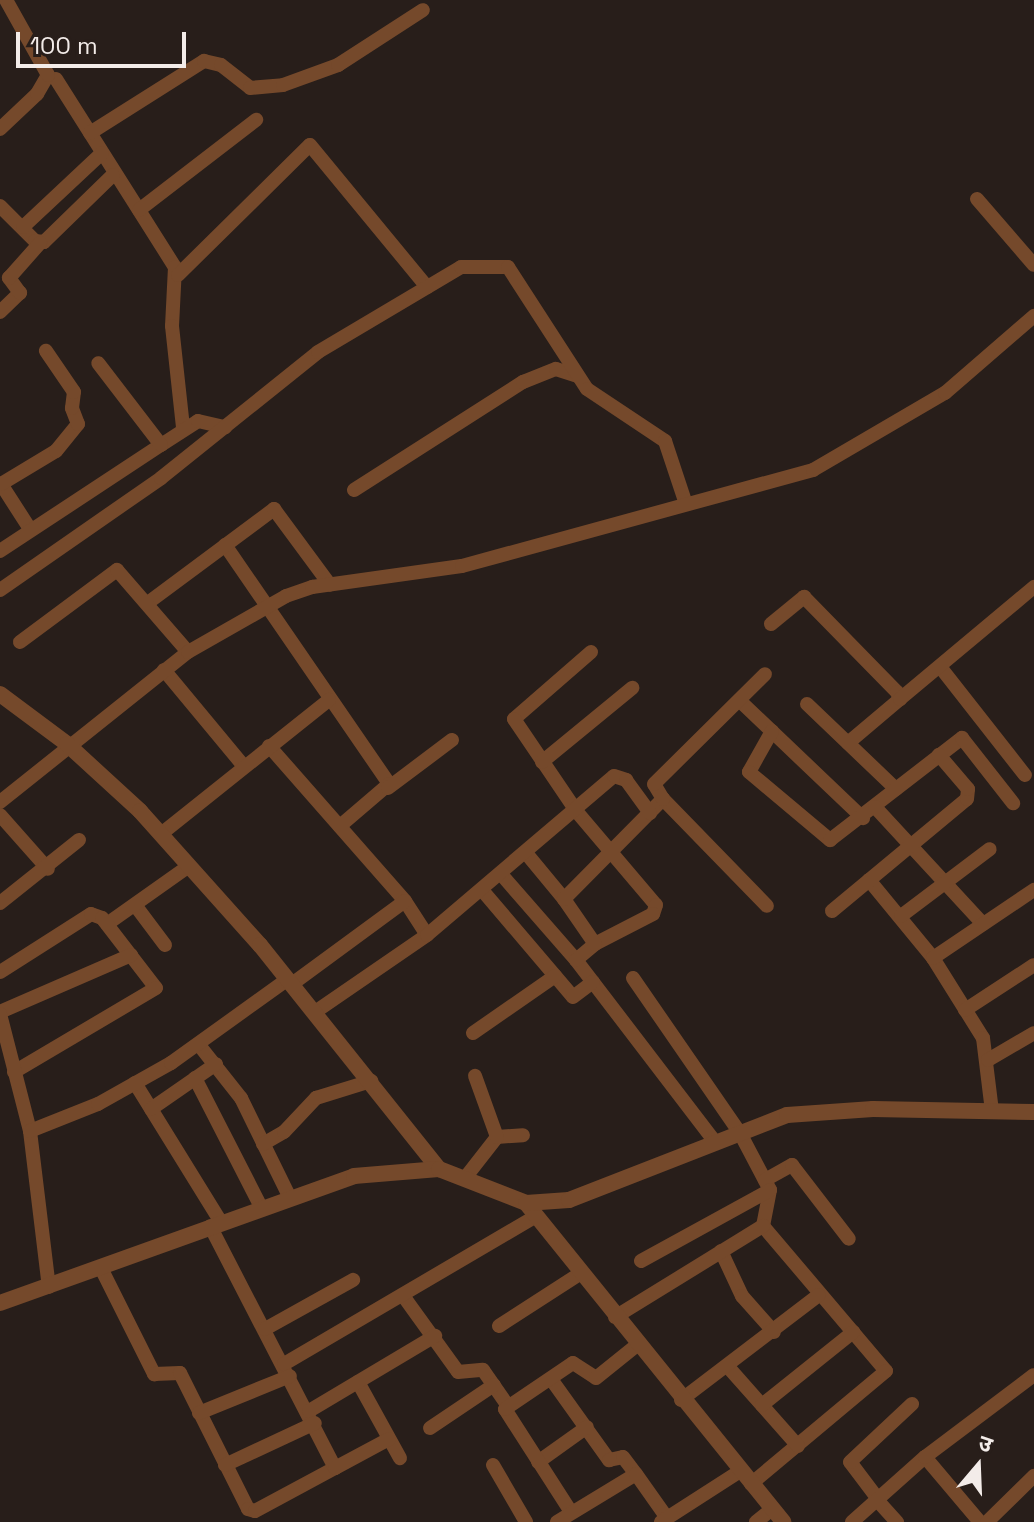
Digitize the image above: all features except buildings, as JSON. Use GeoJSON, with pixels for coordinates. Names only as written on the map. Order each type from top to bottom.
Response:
{"type":"FeatureCollection","features":[{"type":"Feature","properties":{"kind":"street"},"geometry":{"type":"LineString","coordinates":[[0,129],[37,94],[48,75],[6,0]]}},
{"type":"Feature","properties":{"kind":"street"},"geometry":{"type":"LineString","coordinates":[[90,133],[204,61],[221,65],[250,88],[283,85],[338,65],[423,10]]}},
{"type":"Feature","properties":{"kind":"street"},"geometry":{"type":"LineString","coordinates":[[56,79],[178,275],[172,326],[183,428]]}},
{"type":"Feature","properties":{"kind":"street"},"geometry":{"type":"LineString","coordinates":[[139,210],[256,120]]}},
{"type":"Feature","properties":{"kind":"street"},"geometry":{"type":"LineString","coordinates":[[178,275],[310,145],[427,287]]}},
{"type":"Feature","properties":{"kind":"street"},"geometry":{"type":"LineString","coordinates":[[23,227],[102,153]]}},
{"type":"Feature","properties":{"kind":"street"},"geometry":{"type":"LineString","coordinates":[[0,312],[20,293],[9,278],[40,243],[113,175]]}},
{"type":"Feature","properties":{"kind":"street"},"geometry":{"type":"LineString","coordinates":[[977,199],[1034,265]]}},
{"type":"Feature","properties":{"kind":"street"},"geometry":{"type":"LineString","coordinates":[[0,206],[40,243]]}},
{"type":"Feature","properties":{"kind":"street"},"geometry":{"type":"LineString","coordinates":[[0,590],[161,478],[318,352],[461,267],[508,267],[587,389],[665,441],[686,504]]}},
{"type":"Feature","properties":{"kind":"street"},"geometry":{"type":"LineString","coordinates":[[0,802],[67,744],[188,652],[263,607],[330,585],[462,566],[813,470],[866,443],[945,393],[1034,316]]}},
{"type":"Feature","properties":{"kind":"street"},"geometry":{"type":"LineString","coordinates":[[30,529],[1,484],[56,451],[78,424],[72,408],[74,392],[46,351]]}},
{"type":"Feature","properties":{"kind":"street"},"geometry":{"type":"LineString","coordinates":[[98,363],[161,445]]}},
{"type":"Feature","properties":{"kind":"street"},"geometry":{"type":"LineString","coordinates":[[354,490],[523,382],[556,369],[578,376]]}},
{"type":"Feature","properties":{"kind":"street"},"geometry":{"type":"LineString","coordinates":[[0,551],[183,428],[198,421],[225,427]]}},
{"type":"Feature","properties":{"kind":"street"},"geometry":{"type":"LineString","coordinates":[[149,602],[277,509],[330,585]]}},
{"type":"Feature","properties":{"kind":"street"},"geometry":{"type":"LineString","coordinates":[[225,545],[263,607],[388,788]]}},
{"type":"Feature","properties":{"kind":"street"},"geometry":{"type":"LineString","coordinates":[[20,642],[111,571],[121,573],[149,602],[188,652]]}},
{"type":"Feature","properties":{"kind":"street"},"geometry":{"type":"LineString","coordinates":[[848,743],[1034,587]]}},
{"type":"Feature","properties":{"kind":"street"},"geometry":{"type":"LineString","coordinates":[[771,624],[804,597],[900,699]]}},
{"type":"Feature","properties":{"kind":"street"},"geometry":{"type":"LineString","coordinates":[[576,960],[595,944],[656,909],[613,850],[577,812],[514,719],[591,652]]}},
{"type":"Feature","properties":{"kind":"street"},"geometry":{"type":"LineString","coordinates":[[941,668],[1025,775]]}},
{"type":"Feature","properties":{"kind":"street"},"geometry":{"type":"LineString","coordinates":[[164,670],[243,765]]}},
{"type":"Feature","properties":{"kind":"street"},"geometry":{"type":"LineString","coordinates":[[765,674],[654,784],[663,799],[767,906]]}},
{"type":"Feature","properties":{"kind":"street"},"geometry":{"type":"LineString","coordinates":[[542,762],[632,688]]}},
{"type":"Feature","properties":{"kind":"street"},"geometry":{"type":"LineString","coordinates":[[0,694],[67,744],[161,834],[290,981],[439,1169]]}},
{"type":"Feature","properties":{"kind":"street"},"geometry":{"type":"LineString","coordinates":[[161,834],[243,765],[329,700]]}},
{"type":"Feature","properties":{"kind":"street"},"geometry":{"type":"LineString","coordinates":[[740,701],[863,818]]}},
{"type":"Feature","properties":{"kind":"street"},"geometry":{"type":"LineString","coordinates":[[807,704],[896,789]]}},
{"type":"Feature","properties":{"kind":"street"},"geometry":{"type":"LineString","coordinates":[[772,731],[749,772],[826,838],[836,840],[939,755],[965,739],[1013,803]]}},
{"type":"Feature","properties":{"kind":"street"},"geometry":{"type":"LineString","coordinates":[[340,826],[452,740]]}},
{"type":"Feature","properties":{"kind":"street"},"geometry":{"type":"LineString","coordinates":[[269,746],[405,901],[427,935]]}},
{"type":"Feature","properties":{"kind":"street"},"geometry":{"type":"LineString","coordinates":[[832,911],[969,795],[939,755]]}},
{"type":"Feature","properties":{"kind":"street"},"geometry":{"type":"LineString","coordinates":[[315,1012],[427,935],[577,812],[614,776],[626,780],[650,813]]}},
{"type":"Feature","properties":{"kind":"street"},"geometry":{"type":"LineString","coordinates":[[564,899],[663,799]]}},
{"type":"Feature","properties":{"kind":"street"},"geometry":{"type":"LineString","coordinates":[[875,807],[983,924]]}},
{"type":"Feature","properties":{"kind":"street"},"geometry":{"type":"LineString","coordinates":[[0,815],[48,869]]}},
{"type":"Feature","properties":{"kind":"street"},"geometry":{"type":"LineString","coordinates":[[0,903],[48,869],[79,840]]}},
{"type":"Feature","properties":{"kind":"street"},"geometry":{"type":"LineString","coordinates":[[901,916],[990,849]]}},
{"type":"Feature","properties":{"kind":"street"},"geometry":{"type":"LineString","coordinates":[[526,853],[564,899],[595,944]]}},
{"type":"Feature","properties":{"kind":"street"},"geometry":{"type":"LineString","coordinates":[[107,924],[189,866]]}},
{"type":"Feature","properties":{"kind":"street"},"geometry":{"type":"LineString","coordinates":[[501,874],[576,960],[716,1143]]}},
{"type":"Feature","properties":{"kind":"street"},"geometry":{"type":"LineString","coordinates":[[869,880],[933,958],[983,1038],[992,1111]]}},
{"type":"Feature","properties":{"kind":"street"},"geometry":{"type":"LineString","coordinates":[[482,890],[573,997],[593,982]]}},
{"type":"Feature","properties":{"kind":"street"},"geometry":{"type":"LineString","coordinates":[[933,958],[1034,890]]}},
{"type":"Feature","properties":{"kind":"street"},"geometry":{"type":"LineString","coordinates":[[30,1131],[75,1115],[199,1045],[405,901]]}},
{"type":"Feature","properties":{"kind":"street"},"geometry":{"type":"LineString","coordinates":[[135,905],[165,945]]}},
{"type":"Feature","properties":{"kind":"street"},"geometry":{"type":"LineString","coordinates":[[0,972],[91,914],[107,924],[156,988],[155,994],[14,1072]]}},
{"type":"Feature","properties":{"kind":"street"},"geometry":{"type":"LineString","coordinates":[[49,1287],[30,1131],[14,1072],[4,1055],[0,1017],[131,955]]}},
{"type":"Feature","properties":{"kind":"street"},"geometry":{"type":"LineString","coordinates":[[965,1010],[1034,965]]}},
{"type":"Feature","properties":{"kind":"street"},"geometry":{"type":"LineString","coordinates":[[473,1033],[555,976]]}},
{"type":"Feature","properties":{"kind":"street"},"geometry":{"type":"LineString","coordinates":[[551,1379],[609,1460],[623,1457],[664,1520],[798,1446],[885,1375],[853,1332],[763,1226],[767,1185],[740,1133],[633,978]]}},
{"type":"Feature","properties":{"kind":"street"},"geometry":{"type":"LineString","coordinates":[[988,1060],[1034,1033]]}},
{"type":"Feature","properties":{"kind":"street"},"geometry":{"type":"LineString","coordinates":[[199,1045],[241,1098],[290,1198]]}},
{"type":"Feature","properties":{"kind":"street"},"geometry":{"type":"LineString","coordinates":[[151,1109],[216,1064]]}},
{"type":"Feature","properties":{"kind":"street"},"geometry":{"type":"LineString","coordinates":[[475,1076],[497,1137]]}},
{"type":"Feature","properties":{"kind":"street"},"geometry":{"type":"LineString","coordinates":[[195,1078],[261,1207]]}},
{"type":"Feature","properties":{"kind":"street"},"geometry":{"type":"LineString","coordinates":[[263,1144],[284,1132],[316,1098],[371,1081]]}},
{"type":"Feature","properties":{"kind":"street"},"geometry":{"type":"LineString","coordinates":[[135,1083],[216,1224],[335,1468]]}},
{"type":"Feature","properties":{"kind":"street"},"geometry":{"type":"LineString","coordinates":[[199,1413],[287,1370],[404,1297],[531,1210],[569,1200],[787,1115],[873,1109],[1034,1112]]}},
{"type":"Feature","properties":{"kind":"street"},"geometry":{"type":"LineString","coordinates":[[465,1178],[497,1137],[523,1135]]}},
{"type":"Feature","properties":{"kind":"street"},"geometry":{"type":"LineString","coordinates":[[641,1261],[767,1185],[792,1165],[849,1239]]}},
{"type":"Feature","properties":{"kind":"street"},"geometry":{"type":"LineString","coordinates":[[0,1303],[354,1176],[439,1169],[531,1210],[681,1400],[778,1516],[756,1522]]}},
{"type":"Feature","properties":{"kind":"street"},"geometry":{"type":"LineString","coordinates":[[615,1317],[763,1226]]}},
{"type":"Feature","properties":{"kind":"street"},"geometry":{"type":"LineString","coordinates":[[721,1251],[742,1296],[774,1332]]}},
{"type":"Feature","properties":{"kind":"street"},"geometry":{"type":"LineString","coordinates":[[101,1268],[154,1374],[180,1373],[250,1511],[389,1439]]}},
{"type":"Feature","properties":{"kind":"street"},"geometry":{"type":"LineString","coordinates":[[499,1326],[581,1273]]}},
{"type":"Feature","properties":{"kind":"street"},"geometry":{"type":"LineString","coordinates":[[265,1329],[353,1280]]}},
{"type":"Feature","properties":{"kind":"street"},"geometry":{"type":"LineString","coordinates":[[681,1400],[729,1368],[819,1295]]}},
{"type":"Feature","properties":{"kind":"street"},"geometry":{"type":"LineString","coordinates":[[404,1297],[458,1372],[480,1369],[508,1406]]}},
{"type":"Feature","properties":{"kind":"street"},"geometry":{"type":"LineString","coordinates":[[762,1405],[853,1332]]}},
{"type":"Feature","properties":{"kind":"street"},"geometry":{"type":"LineString","coordinates":[[225,1465],[312,1417],[358,1382],[435,1336]]}},
{"type":"Feature","properties":{"kind":"street"},"geometry":{"type":"LineString","coordinates":[[571,1512],[505,1413],[508,1406],[577,1362],[596,1378],[637,1345]]}},
{"type":"Feature","properties":{"kind":"street"},"geometry":{"type":"LineString","coordinates":[[729,1368],[798,1446]]}},
{"type":"Feature","properties":{"kind":"street"},"geometry":{"type":"LineString","coordinates":[[852,1522],[925,1457],[1034,1375]]}},
{"type":"Feature","properties":{"kind":"street"},"geometry":{"type":"LineString","coordinates":[[358,1382],[400,1458]]}},
{"type":"Feature","properties":{"kind":"street"},"geometry":{"type":"LineString","coordinates":[[430,1428],[494,1385]]}},
{"type":"Feature","properties":{"kind":"street"},"geometry":{"type":"LineString","coordinates":[[897,1522],[850,1462],[912,1404]]}},
{"type":"Feature","properties":{"kind":"street"},"geometry":{"type":"LineString","coordinates":[[538,1462],[587,1427]]}},
{"type":"Feature","properties":{"kind":"street"},"geometry":{"type":"LineString","coordinates":[[925,1457],[980,1522]]}},
{"type":"Feature","properties":{"kind":"street"},"geometry":{"type":"LineString","coordinates":[[493,1465],[526,1522]]}},
{"type":"Feature","properties":{"kind":"street"},"geometry":{"type":"LineString","coordinates":[[557,1522],[636,1474]]}},
{"type":"Feature","properties":{"kind":"street"},"geometry":{"type":"LineString","coordinates":[[987,1522],[1032,1484]]}}]}
